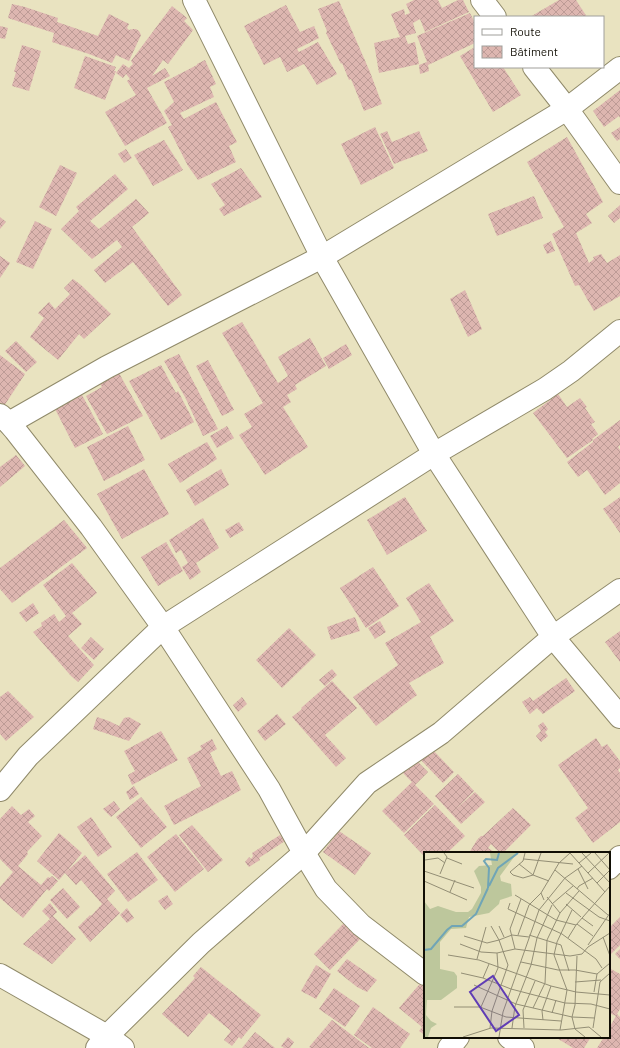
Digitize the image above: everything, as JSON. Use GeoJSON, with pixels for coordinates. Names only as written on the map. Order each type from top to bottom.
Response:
{"type":"FeatureCollection","features":[{"type":"Feature","properties":{"kind":"street"},"geometry":{"type":"LineString","coordinates":[[194,0],[322,257],[434,454],[553,638],[620,717]]}},
{"type":"Feature","properties":{"kind":"street"},"geometry":{"type":"LineString","coordinates":[[482,0],[494,16]]}},
{"type":"Feature","properties":{"kind":"street"},"geometry":{"type":"LineString","coordinates":[[535,68],[567,109],[620,182]]}},
{"type":"Feature","properties":{"kind":"street"},"geometry":{"type":"LineString","coordinates":[[424,973],[361,925],[326,889],[304,853],[269,789],[163,627],[91,527],[4,419],[322,257],[567,109],[620,68]]}},
{"type":"Feature","properties":{"kind":"street"},"geometry":{"type":"LineString","coordinates":[[0,790],[28,756],[163,627],[434,454],[545,389],[571,371],[620,331]]}},
{"type":"Feature","properties":{"kind":"street"},"geometry":{"type":"LineString","coordinates":[[0,975],[109,1044],[201,944],[304,853],[367,783],[441,733],[553,638],[620,590]]}},
{"type":"Feature","properties":{"kind":"street"},"geometry":{"type":"LineString","coordinates":[[610,867],[620,857]]}},
{"type":"Feature","properties":{"kind":"street"},"geometry":{"type":"LineString","coordinates":[[449,1048],[457,1038]]}},
{"type":"Feature","properties":{"kind":"street"},"geometry":{"type":"LineString","coordinates":[[510,1038],[524,1048]]}},
{"type":"Feature","properties":{"kind":"building"},"geometry":{"type":"Polygon","coordinates":[[[414,0],[438,0],[442,8],[458,0],[463,0],[469,12],[425,32],[420,19],[413,23],[416,33],[405,36],[408,44],[415,42],[419,64],[379,73],[374,43],[400,37],[391,14],[404,9],[405,15],[410,13],[406,4],[414,0]]]}},
{"type":"Feature","properties":{"kind":"building"},"geometry":{"type":"Polygon","coordinates":[[[559,0],[576,0],[586,16],[532,16],[559,0]]]}},
{"type":"Feature","properties":{"kind":"building"},"geometry":{"type":"Polygon","coordinates":[[[339,1],[370,72],[382,104],[364,111],[351,79],[349,80],[326,33],[327,31],[318,9],[339,1]]]}},
{"type":"Feature","properties":{"kind":"building"},"geometry":{"type":"Polygon","coordinates":[[[12,4],[58,18],[57,22],[98,36],[109,14],[129,24],[127,28],[129,30],[136,29],[141,35],[129,61],[116,55],[112,63],[52,42],[54,33],[8,18],[12,4]]]}},
{"type":"Feature","properties":{"kind":"building"},"geometry":{"type":"Polygon","coordinates":[[[286,5],[300,32],[314,26],[319,38],[297,49],[299,52],[318,42],[337,74],[317,85],[304,64],[287,72],[280,57],[264,65],[244,26],[286,5]]]}},
{"type":"Feature","properties":{"kind":"building"},"geometry":{"type":"Polygon","coordinates":[[[172,6],[187,18],[184,21],[193,30],[168,64],[163,60],[152,76],[165,68],[170,76],[147,88],[167,123],[125,146],[105,112],[136,95],[127,81],[130,79],[126,74],[123,78],[116,73],[123,64],[129,68],[133,64],[131,61],[172,6]]]}},
{"type":"Feature","properties":{"kind":"building"},"geometry":{"type":"Polygon","coordinates":[[[470,13],[474,21],[474,43],[428,65],[429,71],[420,74],[419,65],[427,62],[417,36],[470,13]]]}},
{"type":"Feature","properties":{"kind":"building"},"geometry":{"type":"Polygon","coordinates":[[[0,26],[8,28],[5,39],[0,38],[0,26]]]}},
{"type":"Feature","properties":{"kind":"building"},"geometry":{"type":"Polygon","coordinates":[[[22,45],[41,51],[29,91],[12,86],[16,72],[14,72],[22,45]]]}},
{"type":"Feature","properties":{"kind":"building"},"geometry":{"type":"Polygon","coordinates":[[[474,48],[474,68],[504,68],[521,95],[493,112],[460,56],[474,48]]]}},
{"type":"Feature","properties":{"kind":"building"},"geometry":{"type":"Polygon","coordinates":[[[85,56],[116,67],[114,71],[116,71],[105,100],[74,88],[85,56]]]}},
{"type":"Feature","properties":{"kind":"building"},"geometry":{"type":"Polygon","coordinates":[[[205,60],[216,84],[210,87],[214,97],[180,113],[184,119],[216,102],[237,142],[229,146],[236,162],[198,180],[188,166],[168,127],[172,125],[164,111],[174,102],[164,82],[205,60]]]}},
{"type":"Feature","properties":{"kind":"building"},"geometry":{"type":"Polygon","coordinates":[[[620,90],[620,118],[619,116],[604,127],[593,111],[620,90]]]}},
{"type":"Feature","properties":{"kind":"building"},"geometry":{"type":"Polygon","coordinates":[[[375,127],[394,168],[361,185],[341,144],[375,127]]]}},
{"type":"Feature","properties":{"kind":"building"},"geometry":{"type":"Polygon","coordinates":[[[620,127],[620,139],[617,141],[611,133],[620,127]]]}},
{"type":"Feature","properties":{"kind":"building"},"geometry":{"type":"Polygon","coordinates":[[[387,131],[392,142],[419,131],[428,151],[394,164],[380,134],[387,131]]]}},
{"type":"Feature","properties":{"kind":"building"},"geometry":{"type":"Polygon","coordinates":[[[567,137],[603,202],[586,214],[592,223],[576,233],[589,263],[594,259],[593,257],[601,254],[607,263],[620,255],[620,296],[594,311],[579,285],[575,286],[552,234],[564,227],[527,162],[567,137]]]}},
{"type":"Feature","properties":{"kind":"building"},"geometry":{"type":"Polygon","coordinates":[[[164,140],[183,170],[153,186],[134,155],[164,140]]]}},
{"type":"Feature","properties":{"kind":"building"},"geometry":{"type":"Polygon","coordinates":[[[126,149],[132,158],[124,163],[118,154],[126,149]]]}},
{"type":"Feature","properties":{"kind":"building"},"geometry":{"type":"Polygon","coordinates":[[[60,165],[77,173],[56,216],[39,207],[60,165]]]}},
{"type":"Feature","properties":{"kind":"building"},"geometry":{"type":"Polygon","coordinates":[[[241,168],[262,197],[224,216],[219,209],[225,205],[211,184],[241,168]]]}},
{"type":"Feature","properties":{"kind":"building"},"geometry":{"type":"Polygon","coordinates":[[[115,174],[128,189],[90,221],[99,229],[136,199],[149,213],[132,227],[182,295],[168,306],[133,262],[105,283],[94,270],[122,247],[117,240],[92,259],[61,229],[79,211],[76,207],[115,174]]]}},
{"type":"Feature","properties":{"kind":"building"},"geometry":{"type":"Polygon","coordinates":[[[534,196],[543,218],[497,236],[488,214],[534,196]]]}},
{"type":"Feature","properties":{"kind":"building"},"geometry":{"type":"Polygon","coordinates":[[[620,205],[620,218],[614,223],[608,216],[620,205]]]}},
{"type":"Feature","properties":{"kind":"building"},"geometry":{"type":"Polygon","coordinates":[[[0,217],[6,222],[0,229],[0,217]]]}},
{"type":"Feature","properties":{"kind":"building"},"geometry":{"type":"Polygon","coordinates":[[[35,221],[52,229],[33,269],[16,262],[35,221]]]}},
{"type":"Feature","properties":{"kind":"building"},"geometry":{"type":"Polygon","coordinates":[[[551,241],[555,251],[547,254],[543,245],[551,241]]]}},
{"type":"Feature","properties":{"kind":"building"},"geometry":{"type":"Polygon","coordinates":[[[0,256],[10,263],[0,278],[0,256]]]}},
{"type":"Feature","properties":{"kind":"building"},"geometry":{"type":"Polygon","coordinates":[[[73,279],[111,314],[84,339],[79,334],[58,360],[30,337],[44,318],[38,313],[49,302],[55,309],[70,294],[64,288],[73,279]]]}},
{"type":"Feature","properties":{"kind":"building"},"geometry":{"type":"Polygon","coordinates":[[[465,290],[482,329],[468,337],[450,299],[465,290]]]}},
{"type":"Feature","properties":{"kind":"building"},"geometry":{"type":"Polygon","coordinates":[[[242,322],[278,383],[288,376],[278,357],[310,338],[326,366],[295,385],[297,389],[287,395],[291,402],[283,407],[308,447],[265,475],[239,435],[252,427],[244,414],[263,403],[222,333],[242,322]]]}},
{"type":"Feature","properties":{"kind":"building"},"geometry":{"type":"Polygon","coordinates":[[[16,341],[37,362],[26,372],[5,351],[16,341]]]}},
{"type":"Feature","properties":{"kind":"building"},"geometry":{"type":"Polygon","coordinates":[[[346,344],[352,355],[329,369],[323,358],[346,344]]]}},
{"type":"Feature","properties":{"kind":"building"},"geometry":{"type":"Polygon","coordinates":[[[179,354],[218,429],[203,436],[185,397],[164,361],[179,354]]]}},
{"type":"Feature","properties":{"kind":"building"},"geometry":{"type":"Polygon","coordinates":[[[0,355],[25,374],[4,406],[0,403],[0,355]]]}},
{"type":"Feature","properties":{"kind":"building"},"geometry":{"type":"Polygon","coordinates":[[[208,360],[234,410],[222,416],[196,366],[208,360]]]}},
{"type":"Feature","properties":{"kind":"building"},"geometry":{"type":"Polygon","coordinates":[[[161,365],[176,393],[178,391],[194,422],[161,440],[129,381],[161,365]]]}},
{"type":"Feature","properties":{"kind":"building"},"geometry":{"type":"Polygon","coordinates":[[[115,366],[143,416],[107,434],[86,396],[102,387],[95,376],[115,366]]]}},
{"type":"Feature","properties":{"kind":"building"},"geometry":{"type":"Polygon","coordinates":[[[81,393],[103,434],[75,448],[54,407],[81,393]]]}},
{"type":"Feature","properties":{"kind":"building"},"geometry":{"type":"Polygon","coordinates":[[[558,394],[567,407],[580,398],[595,422],[591,424],[598,434],[592,439],[593,440],[567,458],[533,413],[558,394]]]}},
{"type":"Feature","properties":{"kind":"building"},"geometry":{"type":"Polygon","coordinates":[[[620,420],[620,445],[618,447],[620,450],[620,483],[605,495],[587,470],[578,477],[567,462],[593,442],[593,440],[620,420]]]}},
{"type":"Feature","properties":{"kind":"building"},"geometry":{"type":"Polygon","coordinates":[[[128,426],[145,460],[104,481],[87,447],[128,426]]]}},
{"type":"Feature","properties":{"kind":"building"},"geometry":{"type":"Polygon","coordinates":[[[227,426],[234,438],[217,448],[210,436],[227,426]]]}},
{"type":"Feature","properties":{"kind":"building"},"geometry":{"type":"Polygon","coordinates":[[[207,442],[217,459],[180,483],[168,464],[207,442]]]}},
{"type":"Feature","properties":{"kind":"building"},"geometry":{"type":"Polygon","coordinates":[[[16,455],[25,466],[0,487],[0,467],[16,455]]]}},
{"type":"Feature","properties":{"kind":"building"},"geometry":{"type":"Polygon","coordinates":[[[144,469],[169,514],[122,539],[97,494],[144,469]]]}},
{"type":"Feature","properties":{"kind":"building"},"geometry":{"type":"Polygon","coordinates":[[[221,469],[229,485],[195,506],[186,490],[221,469]]]}},
{"type":"Feature","properties":{"kind":"building"},"geometry":{"type":"Polygon","coordinates":[[[405,497],[427,531],[387,555],[367,520],[405,497]]]}},
{"type":"Feature","properties":{"kind":"building"},"geometry":{"type":"Polygon","coordinates":[[[620,497],[620,533],[603,509],[620,497]]]}},
{"type":"Feature","properties":{"kind":"building"},"geometry":{"type":"Polygon","coordinates":[[[203,518],[219,548],[196,563],[201,572],[190,580],[182,567],[188,563],[181,550],[176,553],[169,540],[203,518]]]}},
{"type":"Feature","properties":{"kind":"building"},"geometry":{"type":"Polygon","coordinates":[[[64,520],[87,548],[12,603],[0,589],[0,568],[64,520]]]}},
{"type":"Feature","properties":{"kind":"building"},"geometry":{"type":"Polygon","coordinates":[[[239,522],[244,530],[230,538],[225,530],[239,522]]]}},
{"type":"Feature","properties":{"kind":"building"},"geometry":{"type":"Polygon","coordinates":[[[166,542],[183,571],[158,586],[141,557],[166,542]]]}},
{"type":"Feature","properties":{"kind":"building"},"geometry":{"type":"Polygon","coordinates":[[[72,563],[97,593],[72,613],[82,624],[68,636],[94,665],[78,682],[33,632],[42,626],[41,623],[54,614],[59,622],[66,616],[43,585],[72,563]]]}},
{"type":"Feature","properties":{"kind":"building"},"geometry":{"type":"Polygon","coordinates":[[[373,567],[399,606],[366,628],[340,588],[373,567]]]}},
{"type":"Feature","properties":{"kind":"building"},"geometry":{"type":"Polygon","coordinates":[[[429,583],[454,621],[430,637],[444,663],[409,683],[417,695],[376,726],[353,697],[398,665],[385,643],[421,622],[406,598],[429,583]]]}},
{"type":"Feature","properties":{"kind":"building"},"geometry":{"type":"Polygon","coordinates":[[[33,603],[39,613],[26,622],[19,613],[33,603]]]}},
{"type":"Feature","properties":{"kind":"building"},"geometry":{"type":"Polygon","coordinates":[[[355,617],[360,631],[331,640],[327,627],[355,617]]]}},
{"type":"Feature","properties":{"kind":"building"},"geometry":{"type":"Polygon","coordinates":[[[380,621],[386,632],[375,639],[368,628],[380,621]]]}},
{"type":"Feature","properties":{"kind":"building"},"geometry":{"type":"Polygon","coordinates":[[[289,628],[316,655],[282,688],[256,660],[289,628]]]}},
{"type":"Feature","properties":{"kind":"building"},"geometry":{"type":"Polygon","coordinates":[[[620,631],[620,662],[605,642],[620,631]]]}},
{"type":"Feature","properties":{"kind":"building"},"geometry":{"type":"Polygon","coordinates":[[[91,637],[104,649],[94,660],[81,648],[91,637]]]}},
{"type":"Feature","properties":{"kind":"building"},"geometry":{"type":"Polygon","coordinates":[[[332,669],[337,675],[325,686],[319,680],[332,669]]]}},
{"type":"Feature","properties":{"kind":"building"},"geometry":{"type":"Polygon","coordinates":[[[566,678],[575,691],[543,714],[537,708],[530,714],[522,702],[530,697],[533,701],[566,678]]]}},
{"type":"Feature","properties":{"kind":"building"},"geometry":{"type":"Polygon","coordinates":[[[332,681],[357,708],[325,735],[346,758],[336,767],[292,717],[332,681]]]}},
{"type":"Feature","properties":{"kind":"building"},"geometry":{"type":"Polygon","coordinates":[[[8,691],[34,717],[6,741],[0,734],[0,697],[8,691]]]}},
{"type":"Feature","properties":{"kind":"building"},"geometry":{"type":"Polygon","coordinates":[[[242,697],[247,704],[238,712],[233,705],[242,697]]]}},
{"type":"Feature","properties":{"kind":"building"},"geometry":{"type":"Polygon","coordinates":[[[277,714],[286,724],[265,741],[257,731],[277,714]]]}},
{"type":"Feature","properties":{"kind":"building"},"geometry":{"type":"Polygon","coordinates":[[[97,717],[119,726],[124,718],[129,717],[141,724],[129,741],[93,729],[97,717]]]}},
{"type":"Feature","properties":{"kind":"building"},"geometry":{"type":"Polygon","coordinates":[[[543,722],[548,729],[545,732],[548,736],[541,742],[536,736],[541,731],[538,726],[543,722]]]}},
{"type":"Feature","properties":{"kind":"building"},"geometry":{"type":"Polygon","coordinates":[[[161,731],[178,760],[132,785],[128,775],[135,771],[124,751],[161,731]]]}},
{"type":"Feature","properties":{"kind":"building"},"geometry":{"type":"Polygon","coordinates":[[[596,738],[602,747],[607,744],[620,761],[620,768],[618,770],[620,773],[620,822],[593,843],[575,818],[588,808],[558,765],[596,738]]]}},
{"type":"Feature","properties":{"kind":"building"},"geometry":{"type":"Polygon","coordinates":[[[212,739],[217,749],[210,753],[221,776],[232,771],[241,790],[174,825],[164,806],[201,786],[187,758],[202,749],[200,746],[212,739]]]}},
{"type":"Feature","properties":{"kind":"building"},"geometry":{"type":"Polygon","coordinates":[[[429,746],[454,772],[443,783],[418,757],[429,746]]]}},
{"type":"Feature","properties":{"kind":"building"},"geometry":{"type":"Polygon","coordinates":[[[416,760],[428,772],[415,785],[434,804],[404,833],[382,811],[412,782],[403,773],[416,760]]]}},
{"type":"Feature","properties":{"kind":"building"},"geometry":{"type":"Polygon","coordinates":[[[458,774],[474,791],[456,809],[475,792],[485,802],[461,824],[435,796],[458,774]]]}},
{"type":"Feature","properties":{"kind":"building"},"geometry":{"type":"Polygon","coordinates":[[[134,786],[139,794],[130,800],[126,792],[134,786]]]}},
{"type":"Feature","properties":{"kind":"building"},"geometry":{"type":"Polygon","coordinates":[[[141,797],[167,827],[141,848],[116,817],[141,797]]]}},
{"type":"Feature","properties":{"kind":"building"},"geometry":{"type":"Polygon","coordinates":[[[114,801],[120,809],[111,817],[103,809],[114,801]]]}},
{"type":"Feature","properties":{"kind":"building"},"geometry":{"type":"Polygon","coordinates":[[[435,805],[465,836],[448,852],[424,852],[424,856],[404,835],[435,805]]]}},
{"type":"Feature","properties":{"kind":"building"},"geometry":{"type":"Polygon","coordinates":[[[12,806],[21,815],[29,809],[35,816],[28,822],[42,836],[27,852],[28,854],[18,866],[41,885],[48,877],[50,878],[52,876],[58,881],[49,891],[47,889],[23,918],[0,898],[0,887],[13,872],[0,859],[0,819],[12,806]]]}},
{"type":"Feature","properties":{"kind":"building"},"geometry":{"type":"Polygon","coordinates":[[[513,808],[531,825],[504,852],[499,852],[491,844],[488,848],[494,852],[470,852],[477,840],[513,808]]]}},
{"type":"Feature","properties":{"kind":"building"},"geometry":{"type":"Polygon","coordinates":[[[91,817],[112,847],[98,857],[77,827],[91,817]]]}},
{"type":"Feature","properties":{"kind":"building"},"geometry":{"type":"Polygon","coordinates":[[[192,825],[223,860],[208,872],[179,835],[192,825]]]}},
{"type":"Feature","properties":{"kind":"building"},"geometry":{"type":"Polygon","coordinates":[[[339,831],[371,853],[355,875],[323,852],[339,831]]]}},
{"type":"Feature","properties":{"kind":"building"},"geometry":{"type":"Polygon","coordinates":[[[59,833],[82,853],[67,871],[85,855],[115,891],[107,899],[120,913],[90,942],[78,927],[102,904],[81,880],[76,885],[65,873],[59,880],[37,861],[59,833]]]}},
{"type":"Feature","properties":{"kind":"building"},"geometry":{"type":"Polygon","coordinates":[[[176,834],[204,869],[175,892],[147,857],[176,834]]]}},
{"type":"Feature","properties":{"kind":"building"},"geometry":{"type":"Polygon","coordinates":[[[280,835],[285,841],[259,858],[260,860],[249,867],[245,862],[249,857],[251,859],[253,856],[252,853],[280,835]]]}},
{"type":"Feature","properties":{"kind":"building"},"geometry":{"type":"Polygon","coordinates":[[[137,852],[158,880],[128,902],[107,874],[137,852]]]}},
{"type":"Feature","properties":{"kind":"building"},"geometry":{"type":"Polygon","coordinates":[[[63,888],[80,907],[67,919],[50,900],[63,888]]]}},
{"type":"Feature","properties":{"kind":"building"},"geometry":{"type":"Polygon","coordinates":[[[167,895],[173,904],[165,910],[158,901],[167,895]]]}},
{"type":"Feature","properties":{"kind":"building"},"geometry":{"type":"Polygon","coordinates":[[[50,903],[57,912],[53,916],[76,939],[52,964],[23,944],[50,919],[42,911],[50,903]]]}},
{"type":"Feature","properties":{"kind":"building"},"geometry":{"type":"Polygon","coordinates":[[[127,908],[134,918],[127,923],[120,915],[127,908]]]}},
{"type":"Feature","properties":{"kind":"building"},"geometry":{"type":"Polygon","coordinates":[[[620,917],[620,945],[610,955],[610,927],[620,917]]]}},
{"type":"Feature","properties":{"kind":"building"},"geometry":{"type":"Polygon","coordinates":[[[344,923],[361,938],[330,970],[314,954],[344,923]]]}},
{"type":"Feature","properties":{"kind":"building"},"geometry":{"type":"Polygon","coordinates":[[[620,949],[620,959],[615,954],[620,949]]]}},
{"type":"Feature","properties":{"kind":"building"},"geometry":{"type":"Polygon","coordinates":[[[347,959],[377,980],[367,992],[357,987],[337,971],[347,959]]]}},
{"type":"Feature","properties":{"kind":"building"},"geometry":{"type":"Polygon","coordinates":[[[316,965],[331,974],[316,999],[301,991],[316,965]]]}},
{"type":"Feature","properties":{"kind":"building"},"geometry":{"type":"Polygon","coordinates":[[[201,967],[261,1015],[241,1039],[239,1037],[232,1046],[224,1040],[231,1031],[209,1013],[188,1037],[162,1014],[195,978],[193,976],[201,967]]]}},
{"type":"Feature","properties":{"kind":"building"},"geometry":{"type":"Polygon","coordinates":[[[610,969],[620,974],[620,1009],[617,1014],[620,1017],[620,1048],[597,1048],[603,1038],[610,1038],[610,1026],[616,1016],[610,1013],[610,969]]]}},
{"type":"Feature","properties":{"kind":"building"},"geometry":{"type":"Polygon","coordinates":[[[424,979],[424,1034],[419,1031],[422,1027],[399,1008],[424,979]]]}},
{"type":"Feature","properties":{"kind":"building"},"geometry":{"type":"Polygon","coordinates":[[[334,988],[360,1006],[345,1027],[319,1009],[334,988]]]}},
{"type":"Feature","properties":{"kind":"building"},"geometry":{"type":"Polygon","coordinates":[[[373,1007],[410,1034],[400,1048],[372,1048],[354,1035],[373,1007]]]}},
{"type":"Feature","properties":{"kind":"building"},"geometry":{"type":"Polygon","coordinates":[[[332,1020],[369,1048],[309,1047],[332,1020]]]}},
{"type":"Feature","properties":{"kind":"building"},"geometry":{"type":"Polygon","coordinates":[[[255,1032],[275,1048],[242,1048],[255,1032]]]}},
{"type":"Feature","properties":{"kind":"building"},"geometry":{"type":"Polygon","coordinates":[[[288,1037],[294,1042],[290,1048],[284,1048],[281,1046],[288,1037]]]}},
{"type":"Feature","properties":{"kind":"building"},"geometry":{"type":"Polygon","coordinates":[[[557,1038],[590,1038],[584,1048],[573,1048],[557,1038]]]}}]}
